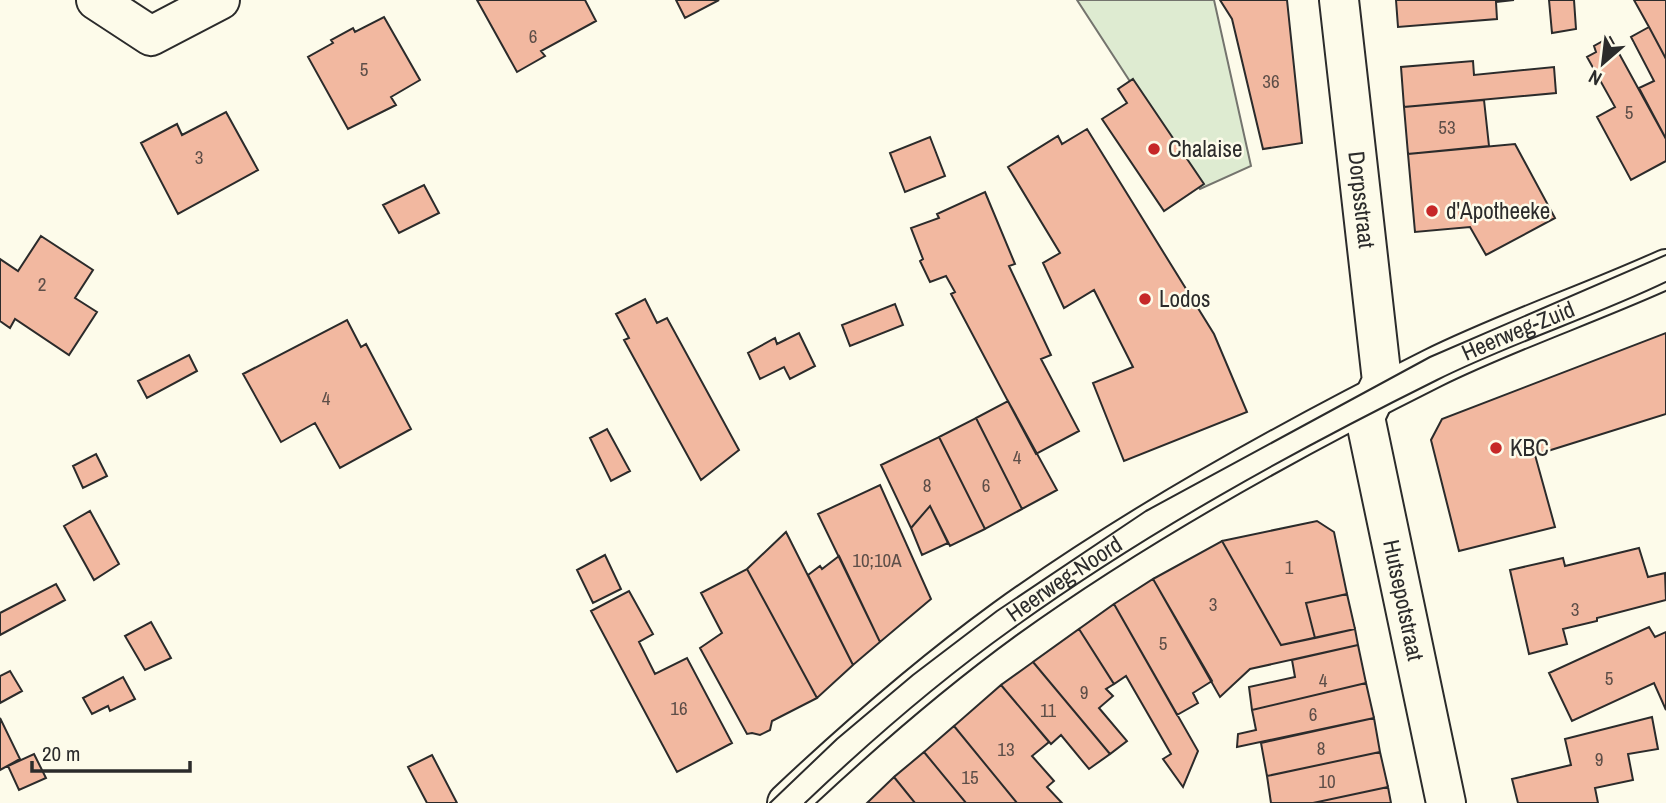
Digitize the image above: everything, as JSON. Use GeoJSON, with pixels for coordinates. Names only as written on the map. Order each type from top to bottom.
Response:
{"type":"FeatureCollection","features":[{"type":"Feature","properties":{"kind":"street"},"geometry":{"type":"LineString","coordinates":[[96,0],[151,36],[220,0]]}},
{"type":"Feature","properties":{"kind":"street","name":"Dorpsstraat"},"geometry":{"type":"LineString","coordinates":[[1339,0],[1382,381],[1373,400]]}},
{"type":"Feature","properties":{"kind":"street","name":"Heerweg-Zuid"},"geometry":{"type":"LineString","coordinates":[[1373,400],[1435,367],[1666,269]]}},
{"type":"Feature","properties":{"kind":"street","name":"Heerweg-Noord"},"geometry":{"type":"LineString","coordinates":[[787,803],[846,747],[921,684],[1045,591],[1152,522],[1373,400]]}},
{"type":"Feature","properties":{"kind":"street","name":"Hutsepotstraat"},"geometry":{"type":"LineString","coordinates":[[1373,400],[1365,417],[1446,803]]}},
{"type":"Feature","properties":{"kind":"green space"},"geometry":{"type":"Polygon","coordinates":[[[1077,0],[1214,0],[1251,166],[1200,189],[1077,0]]]}},
{"type":"Feature","properties":{"kind":"building"},"geometry":{"type":"Polygon","coordinates":[[[477,0],[585,0],[596,21],[541,51],[545,56],[517,72],[477,0]]]}},
{"type":"Feature","properties":{"kind":"building"},"geometry":{"type":"Polygon","coordinates":[[[676,0],[719,0],[685,18],[676,0]]]}},
{"type":"Feature","properties":{"kind":"building"},"geometry":{"type":"Polygon","coordinates":[[[1220,0],[1287,0],[1302,143],[1263,149],[1232,19],[1220,0]]]}},
{"type":"Feature","properties":{"kind":"building"},"geometry":{"type":"Polygon","coordinates":[[[1396,0],[1514,0],[1496,2],[1497,19],[1398,27],[1396,0]]]}},
{"type":"Feature","properties":{"kind":"building"},"geometry":{"type":"Polygon","coordinates":[[[1549,0],[1574,0],[1576,29],[1552,33],[1549,0]]]}},
{"type":"Feature","properties":{"kind":"building"},"geometry":{"type":"Polygon","coordinates":[[[1634,0],[1666,0],[1666,59],[1649,27],[1634,0]]]}},
{"type":"Feature","properties":{"kind":"building"},"geometry":{"type":"Polygon","coordinates":[[[384,17],[420,80],[391,97],[396,105],[348,129],[308,57],[353,28],[355,32],[384,17]]]}},
{"type":"Feature","properties":{"kind":"building"},"geometry":{"type":"Polygon","coordinates":[[[1649,27],[1666,59],[1666,139],[1639,88],[1654,81],[1631,37],[1649,27]]]}},
{"type":"Feature","properties":{"kind":"building"},"geometry":{"type":"Polygon","coordinates":[[[1610,37],[1666,139],[1666,161],[1631,180],[1597,117],[1615,107],[1587,57],[1596,52],[1594,46],[1610,37]]]}},
{"type":"Feature","properties":{"kind":"building"},"geometry":{"type":"Polygon","coordinates":[[[1473,61],[1474,75],[1554,67],[1556,93],[1404,107],[1401,67],[1473,61]]]}},
{"type":"Feature","properties":{"kind":"building"},"geometry":{"type":"Polygon","coordinates":[[[1133,79],[1204,184],[1164,211],[1102,119],[1127,103],[1118,89],[1133,79]]]}},
{"type":"Feature","properties":{"kind":"building"},"geometry":{"type":"Polygon","coordinates":[[[1484,100],[1489,146],[1408,154],[1404,107],[1484,100]]]}},
{"type":"Feature","properties":{"kind":"building"},"geometry":{"type":"Polygon","coordinates":[[[226,112],[258,170],[178,214],[141,143],[177,124],[182,135],[226,112]]]}},
{"type":"Feature","properties":{"kind":"building","name":"Lodos"},"geometry":{"type":"Polygon","coordinates":[[[1087,129],[1214,334],[1247,412],[1124,461],[1093,383],[1133,367],[1094,290],[1064,308],[1043,263],[1060,253],[1008,167],[1058,136],[1062,144],[1087,129]]]}},
{"type":"Feature","properties":{"kind":"building"},"geometry":{"type":"Polygon","coordinates":[[[930,137],[945,176],[905,192],[890,153],[930,137]]]}},
{"type":"Feature","properties":{"kind":"building"},"geometry":{"type":"Polygon","coordinates":[[[1515,144],[1555,218],[1486,255],[1470,227],[1415,232],[1408,154],[1515,144]]]}},
{"type":"Feature","properties":{"kind":"building"},"geometry":{"type":"Polygon","coordinates":[[[424,185],[439,213],[399,233],[383,205],[424,185]]]}},
{"type":"Feature","properties":{"kind":"building"},"geometry":{"type":"Polygon","coordinates":[[[985,192],[1015,264],[1009,266],[1051,355],[1041,359],[1079,431],[1036,454],[951,294],[955,292],[946,276],[930,282],[920,261],[923,259],[911,228],[939,218],[937,214],[985,192]]]}},
{"type":"Feature","properties":{"kind":"building"},"geometry":{"type":"Polygon","coordinates":[[[41,236],[93,270],[75,298],[97,312],[69,355],[15,319],[10,328],[0,321],[0,259],[18,271],[41,236]]]}},
{"type":"Feature","properties":{"kind":"building"},"geometry":{"type":"Polygon","coordinates":[[[645,299],[657,323],[667,318],[739,450],[701,480],[624,340],[629,338],[616,314],[645,299]]]}},
{"type":"Feature","properties":{"kind":"building"},"geometry":{"type":"Polygon","coordinates":[[[895,304],[903,325],[850,346],[842,325],[895,304]]]}},
{"type":"Feature","properties":{"kind":"building"},"geometry":{"type":"Polygon","coordinates":[[[347,320],[361,347],[366,344],[411,429],[340,468],[315,423],[281,442],[243,374],[347,320]]]}},
{"type":"Feature","properties":{"kind":"building"},"geometry":{"type":"Polygon","coordinates":[[[799,333],[815,366],[790,379],[784,367],[760,379],[748,353],[775,338],[777,344],[799,333]]]}},
{"type":"Feature","properties":{"kind":"building","name":"KBC"},"geometry":{"type":"Polygon","coordinates":[[[1666,333],[1666,414],[1535,455],[1555,527],[1459,551],[1431,440],[1442,419],[1666,333]]]}},
{"type":"Feature","properties":{"kind":"building"},"geometry":{"type":"Polygon","coordinates":[[[189,355],[197,371],[147,398],[138,381],[189,355]]]}},
{"type":"Feature","properties":{"kind":"building"},"geometry":{"type":"Polygon","coordinates":[[[1008,401],[1057,490],[1022,509],[976,418],[1008,401]]]}},
{"type":"Feature","properties":{"kind":"building"},"geometry":{"type":"Polygon","coordinates":[[[976,418],[1022,509],[985,529],[939,437],[976,418]]]}},
{"type":"Feature","properties":{"kind":"building"},"geometry":{"type":"Polygon","coordinates":[[[607,429],[630,471],[611,481],[590,438],[607,429]]]}},
{"type":"Feature","properties":{"kind":"building"},"geometry":{"type":"Polygon","coordinates":[[[939,437],[985,529],[950,546],[930,506],[911,528],[881,465],[939,437]]]}},
{"type":"Feature","properties":{"kind":"building"},"geometry":{"type":"Polygon","coordinates":[[[96,454],[107,476],[83,488],[73,466],[96,454]]]}},
{"type":"Feature","properties":{"kind":"building"},"geometry":{"type":"Polygon","coordinates":[[[880,485],[931,599],[880,642],[818,514],[880,485]]]}},
{"type":"Feature","properties":{"kind":"building"},"geometry":{"type":"Polygon","coordinates":[[[930,506],[948,543],[922,555],[911,528],[930,506]]]}},
{"type":"Feature","properties":{"kind":"building"},"geometry":{"type":"Polygon","coordinates":[[[90,511],[119,564],[94,580],[64,526],[90,511]]]}},
{"type":"Feature","properties":{"kind":"building"},"geometry":{"type":"Polygon","coordinates":[[[1317,521],[1334,532],[1347,594],[1306,603],[1315,638],[1281,645],[1222,541],[1317,521]]]}},
{"type":"Feature","properties":{"kind":"building"},"geometry":{"type":"Polygon","coordinates":[[[786,532],[853,665],[817,698],[747,569],[786,532]]]}},
{"type":"Feature","properties":{"kind":"building"},"geometry":{"type":"Polygon","coordinates":[[[1222,541],[1281,645],[1355,629],[1358,645],[1250,669],[1220,697],[1153,579],[1222,541]]]}},
{"type":"Feature","properties":{"kind":"building"},"geometry":{"type":"Polygon","coordinates":[[[1639,548],[1648,577],[1665,573],[1666,600],[1563,629],[1567,644],[1529,654],[1510,570],[1563,558],[1565,566],[1639,548]]]}},
{"type":"Feature","properties":{"kind":"building"},"geometry":{"type":"Polygon","coordinates":[[[605,555],[621,589],[593,603],[577,570],[605,555]]]}},
{"type":"Feature","properties":{"kind":"building"},"geometry":{"type":"Polygon","coordinates":[[[839,556],[880,642],[853,665],[808,575],[820,566],[822,569],[839,556]]]}},
{"type":"Feature","properties":{"kind":"building"},"geometry":{"type":"Polygon","coordinates":[[[747,569],[817,698],[772,721],[770,730],[760,735],[747,734],[700,648],[722,633],[701,593],[747,569]]]}},
{"type":"Feature","properties":{"kind":"building"},"geometry":{"type":"Polygon","coordinates":[[[1153,579],[1212,681],[1193,693],[1198,703],[1177,715],[1114,604],[1153,579]]]}},
{"type":"Feature","properties":{"kind":"building"},"geometry":{"type":"Polygon","coordinates":[[[56,584],[65,600],[0,635],[0,613],[56,584]]]}},
{"type":"Feature","properties":{"kind":"building"},"geometry":{"type":"Polygon","coordinates":[[[629,591],[653,634],[639,642],[655,674],[687,658],[732,743],[677,772],[591,611],[629,591]]]}},
{"type":"Feature","properties":{"kind":"building"},"geometry":{"type":"Polygon","coordinates":[[[1347,594],[1355,629],[1315,638],[1306,603],[1347,594]]]}},
{"type":"Feature","properties":{"kind":"building"},"geometry":{"type":"Polygon","coordinates":[[[1114,604],[1198,751],[1183,787],[1163,759],[1171,754],[1126,676],[1114,684],[1079,629],[1114,604]]]}},
{"type":"Feature","properties":{"kind":"building"},"geometry":{"type":"Polygon","coordinates":[[[151,622],[171,658],[145,670],[125,636],[151,622]]]}},
{"type":"Feature","properties":{"kind":"building"},"geometry":{"type":"Polygon","coordinates":[[[1649,627],[1655,637],[1666,632],[1666,710],[1654,683],[1572,721],[1549,673],[1649,627]]]}},
{"type":"Feature","properties":{"kind":"building"},"geometry":{"type":"Polygon","coordinates":[[[1079,629],[1114,684],[1106,689],[1113,696],[1099,708],[1127,741],[1110,754],[1033,662],[1079,629]]]}},
{"type":"Feature","properties":{"kind":"building"},"geometry":{"type":"Polygon","coordinates":[[[1358,645],[1366,683],[1252,710],[1249,687],[1295,677],[1292,660],[1358,645]]]}},
{"type":"Feature","properties":{"kind":"building"},"geometry":{"type":"Polygon","coordinates":[[[1033,662],[1110,754],[1089,769],[1061,735],[1051,744],[1001,685],[1033,662]]]}},
{"type":"Feature","properties":{"kind":"building"},"geometry":{"type":"Polygon","coordinates":[[[10,671],[22,691],[0,703],[0,676],[10,671]]]}},
{"type":"Feature","properties":{"kind":"building"},"geometry":{"type":"Polygon","coordinates":[[[123,677],[135,699],[110,711],[108,706],[92,714],[83,698],[123,677]]]}},
{"type":"Feature","properties":{"kind":"building"},"geometry":{"type":"Polygon","coordinates":[[[1366,683],[1374,718],[1237,747],[1238,734],[1256,730],[1252,710],[1366,683]]]}},
{"type":"Feature","properties":{"kind":"building"},"geometry":{"type":"Polygon","coordinates":[[[1001,685],[1049,742],[1032,756],[1054,781],[1047,787],[1062,803],[1017,803],[954,726],[1001,685]]]}},
{"type":"Feature","properties":{"kind":"building"},"geometry":{"type":"Polygon","coordinates":[[[1652,717],[1658,749],[1628,754],[1633,780],[1595,788],[1598,803],[1518,803],[1512,779],[1571,765],[1565,739],[1652,717]]]}},
{"type":"Feature","properties":{"kind":"building"},"geometry":{"type":"Polygon","coordinates":[[[0,718],[20,759],[0,770],[0,718]]]}},
{"type":"Feature","properties":{"kind":"building"},"geometry":{"type":"Polygon","coordinates":[[[1374,718],[1380,752],[1267,776],[1261,743],[1374,718]]]}},
{"type":"Feature","properties":{"kind":"building"},"geometry":{"type":"Polygon","coordinates":[[[954,726],[1017,803],[966,803],[924,752],[954,726]]]}},
{"type":"Feature","properties":{"kind":"building"},"geometry":{"type":"Polygon","coordinates":[[[924,752],[966,803],[915,803],[894,777],[924,752]]]}},
{"type":"Feature","properties":{"kind":"building"},"geometry":{"type":"Polygon","coordinates":[[[1380,752],[1388,787],[1313,803],[1271,803],[1267,776],[1380,752]]]}},
{"type":"Feature","properties":{"kind":"building"},"geometry":{"type":"Polygon","coordinates":[[[34,754],[46,778],[19,790],[8,766],[34,754]]]}},
{"type":"Feature","properties":{"kind":"building"},"geometry":{"type":"Polygon","coordinates":[[[432,755],[457,803],[427,803],[408,767],[432,755]]]}},
{"type":"Feature","properties":{"kind":"building"},"geometry":{"type":"Polygon","coordinates":[[[894,777],[915,803],[867,803],[894,777]]]}},
{"type":"Feature","properties":{"kind":"building"},"geometry":{"type":"Polygon","coordinates":[[[1388,787],[1391,803],[1313,803],[1388,787]]]}},
{"type":"Feature","properties":{"kind":"tram line"},"geometry":{"type":"LineString","coordinates":[[770,803],[837,739],[913,675],[997,611],[1146,511],[1430,357],[1666,255]]}},
{"type":"Feature","properties":{"kind":"tram line"},"geometry":{"type":"LineString","coordinates":[[805,803],[905,713],[985,649],[1062,594],[1166,527],[1327,436],[1437,380],[1666,282]]}},
{"type":"Feature","properties":{"kind":"place","name":"Chalaise"},"geometry":{"type":"Point","coordinates":[1154,149]}},
{"type":"Feature","properties":{"kind":"place","name":"d'Apotheeke"},"geometry":{"type":"Point","coordinates":[1432,211]}},
{"type":"Feature","properties":{"kind":"place","name":"Lodos"},"geometry":{"type":"Point","coordinates":[1145,299]}},
{"type":"Feature","properties":{"kind":"place","name":"KBC"},"geometry":{"type":"Point","coordinates":[1496,448]}}]}
